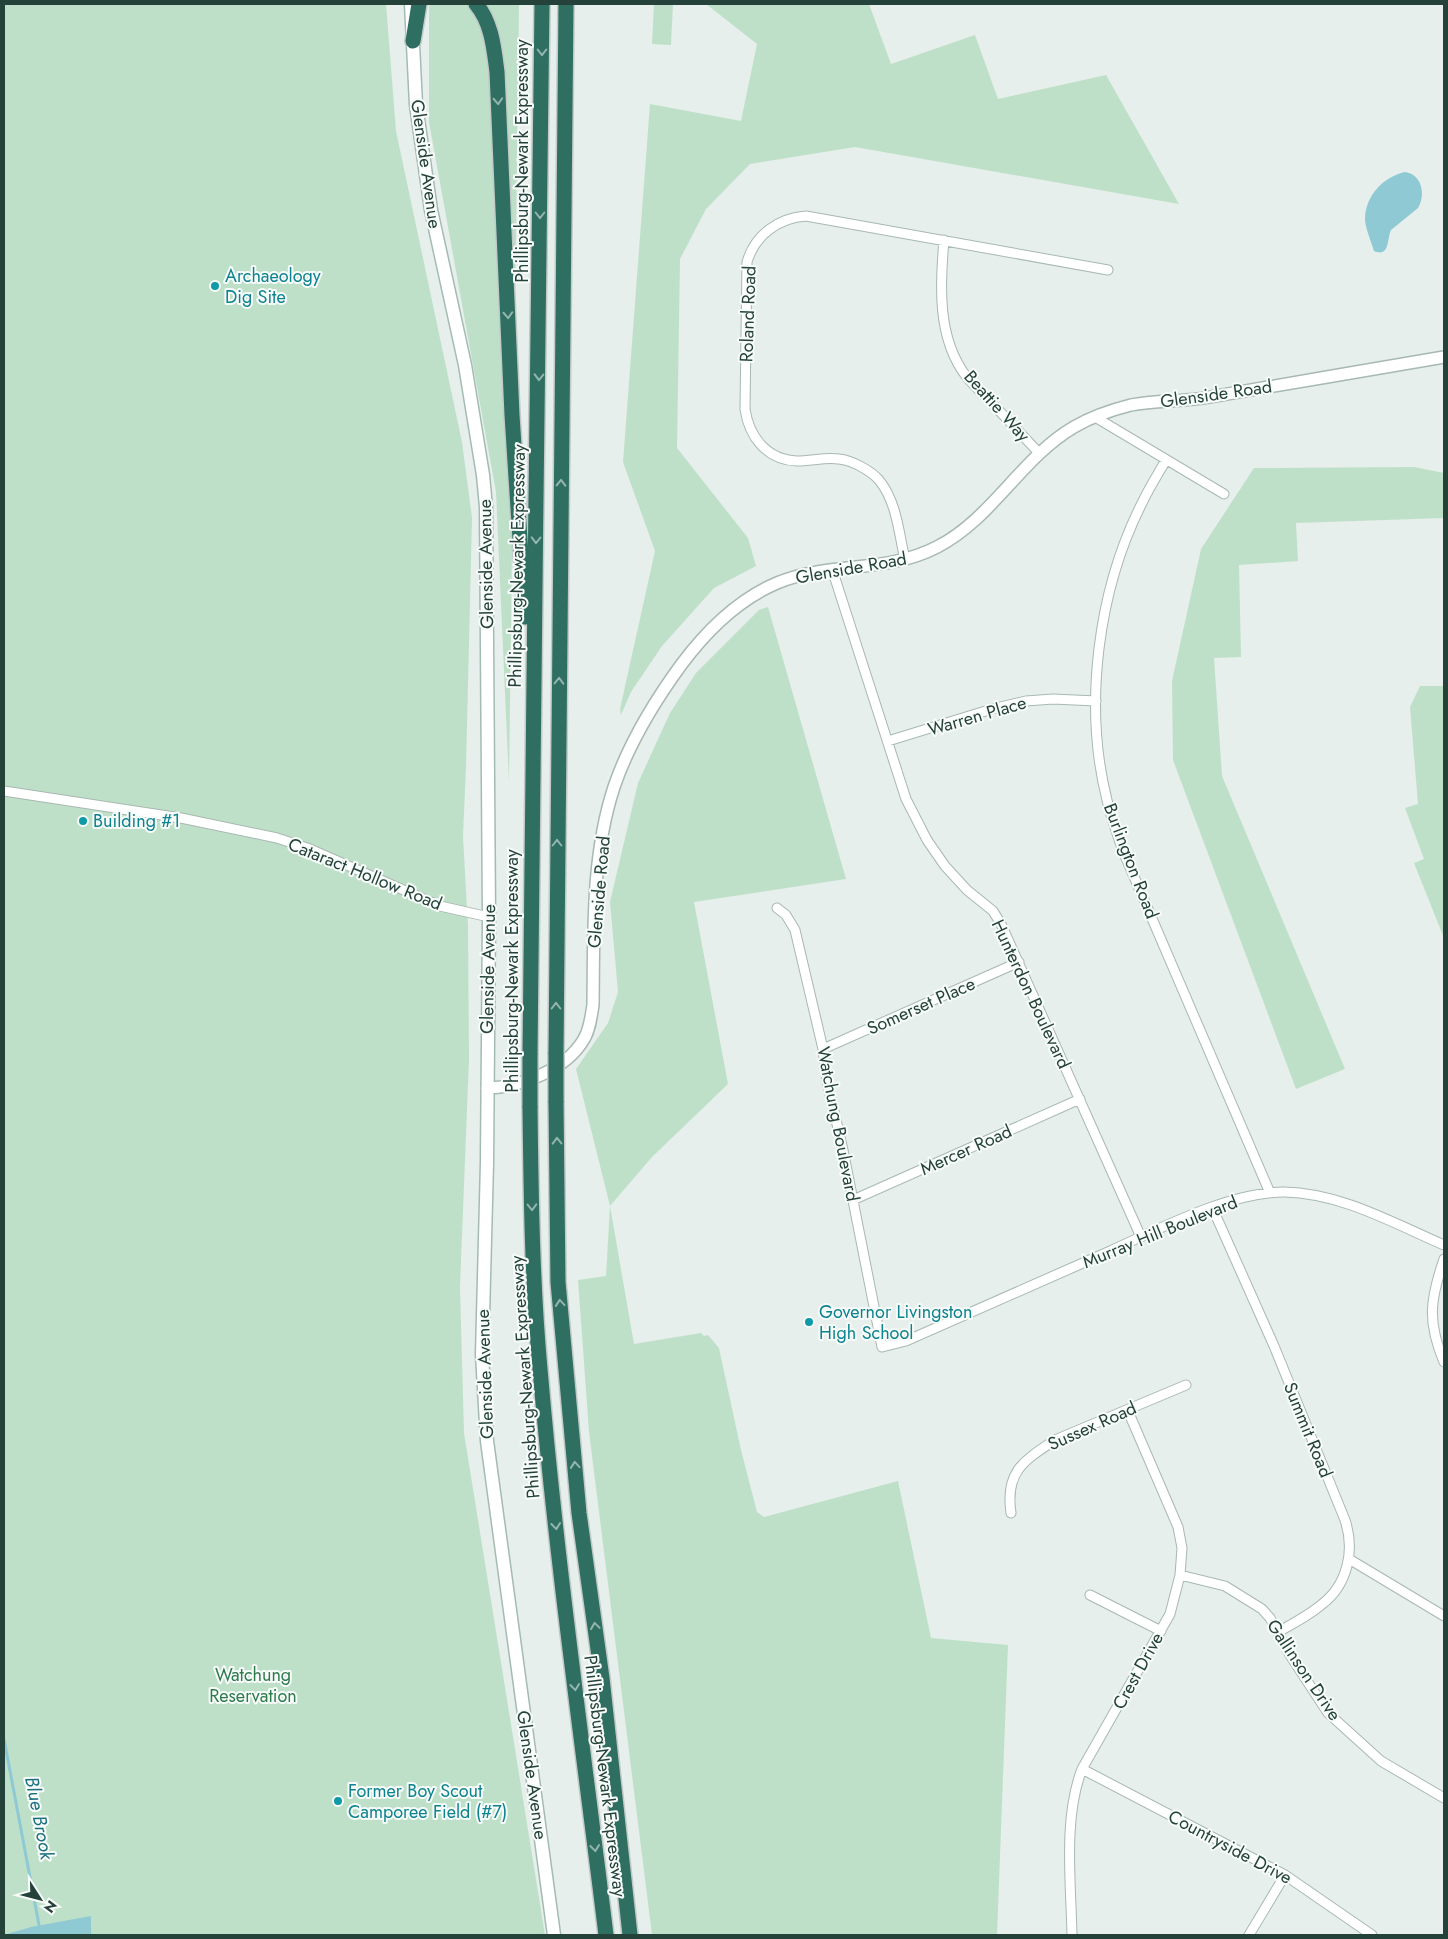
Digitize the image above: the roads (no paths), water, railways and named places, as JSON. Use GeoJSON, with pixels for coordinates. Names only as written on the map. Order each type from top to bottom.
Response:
{"type":"FeatureCollection","features":[{"type":"Feature","properties":{"kind":"highway"},"geometry":{"type":"LineString","coordinates":[[413,41],[419,4]]}},
{"type":"Feature","properties":{"kind":"highway"},"geometry":{"type":"LineString","coordinates":[[476,4],[488,26],[493,43],[497,72],[512,415],[532,722]]}},
{"type":"Feature","properties":{"kind":"highway","name":"Phillipsburg-Newark Expressway"},"geometry":{"type":"LineString","coordinates":[[542,4],[539,358],[532,722],[530,1055],[535,1285],[540,1377],[554,1511],[606,1935]]}},
{"type":"Feature","properties":{"kind":"highway","name":"Phillipsburg-Newark Expressway"},"geometry":{"type":"LineString","coordinates":[[566,4],[556,1054],[558,1282],[579,1513],[602,1678],[630,1935]]}},
{"type":"Feature","properties":{"kind":"main road","name":"Glenside Avenue"},"geometry":{"type":"LineString","coordinates":[[411,4],[416,105],[431,210],[465,365],[483,475],[486,507],[489,916],[482,1354],[486,1441],[554,1935]]}},
{"type":"Feature","properties":{"kind":"street","name":"Roland Road"},"geometry":{"type":"LineString","coordinates":[[905,560],[892,501],[875,476],[856,464],[839,458],[796,461],[779,457],[760,445],[751,431],[746,409],[747,262],[754,247],[766,232],[776,224],[800,216],[806,216],[1108,270]]}},
{"type":"Feature","properties":{"kind":"street","name":"Beattie Way"},"geometry":{"type":"LineString","coordinates":[[944,240],[940,280],[942,313],[948,338],[957,359],[966,376],[1040,454]]}},
{"type":"Feature","properties":{"kind":"street","name":"Glenside Road"},"geometry":{"type":"LineString","coordinates":[[487,1088],[501,1088],[536,1078],[574,1052],[584,1038],[590,1022],[593,1005],[595,900],[605,824],[614,789],[626,757],[642,725],[667,683],[705,634],[725,614],[776,583],[802,574],[832,569],[872,566],[905,560],[926,553],[963,532],[1040,454],[1074,428],[1095,417],[1132,405],[1205,398],[1444,357]]}},
{"type":"Feature","properties":{"kind":"street"},"geometry":{"type":"LineString","coordinates":[[1095,417],[1224,494]]}},
{"type":"Feature","properties":{"kind":"street","name":"Burlington Road"},"geometry":{"type":"LineString","coordinates":[[1166,460],[1141,504],[1115,572],[1102,626],[1097,662],[1096,701],[1099,754],[1107,799],[1123,851],[1270,1193]]}},
{"type":"Feature","properties":{"kind":"street","name":"Hunterdon Boulevard"},"geometry":{"type":"LineString","coordinates":[[832,569],[906,799],[927,840],[944,866],[992,912],[1006,934],[1141,1237]]}},
{"type":"Feature","properties":{"kind":"street","name":"Warren Place"},"geometry":{"type":"LineString","coordinates":[[888,741],[1026,700],[1096,701]]}},
{"type":"Feature","properties":{"kind":"street","name":"Cataract Hollow Road"},"geometry":{"type":"LineString","coordinates":[[4,791],[181,818],[277,838],[310,849],[440,906],[489,916]]}},
{"type":"Feature","properties":{"kind":"street","name":"Watchung Boulevard"},"geometry":{"type":"LineString","coordinates":[[777,908],[786,915],[795,930],[823,1049],[827,1081],[882,1347]]}},
{"type":"Feature","properties":{"kind":"street","name":"Somerset Place"},"geometry":{"type":"LineString","coordinates":[[823,1049],[1018,962]]}},
{"type":"Feature","properties":{"kind":"street","name":"Mercer Road"},"geometry":{"type":"LineString","coordinates":[[853,1200],[1080,1099]]}},
{"type":"Feature","properties":{"kind":"street","name":"Murray Hill Boulevard"},"geometry":{"type":"LineString","coordinates":[[882,1347],[906,1342],[1141,1237],[1212,1207],[1250,1196],[1284,1192],[1315,1195],[1341,1201],[1444,1245]]}},
{"type":"Feature","properties":{"kind":"street","name":"Summit Road"},"geometry":{"type":"LineString","coordinates":[[1212,1207],[1274,1346],[1345,1520],[1349,1535],[1348,1559],[1341,1581],[1327,1600],[1278,1632]]}},
{"type":"Feature","properties":{"kind":"street"},"geometry":{"type":"LineString","coordinates":[[1444,1259],[1437,1280],[1431,1314],[1435,1340],[1444,1362]]}},
{"type":"Feature","properties":{"kind":"street","name":"Sussex Road"},"geometry":{"type":"LineString","coordinates":[[1011,1513],[1010,1486],[1022,1465],[1035,1453],[1055,1440],[1128,1411],[1186,1385]]}},
{"type":"Feature","properties":{"kind":"street","name":"Crest Drive"},"geometry":{"type":"LineString","coordinates":[[1072,1935],[1071,1811],[1077,1783],[1082,1769],[1161,1630],[1175,1600],[1180,1576],[1182,1548],[1178,1527],[1128,1411]]}},
{"type":"Feature","properties":{"kind":"street"},"geometry":{"type":"LineString","coordinates":[[1348,1559],[1444,1616]]}},
{"type":"Feature","properties":{"kind":"street","name":"Gallinson Drive"},"geometry":{"type":"LineString","coordinates":[[1180,1576],[1225,1586],[1262,1608],[1328,1713],[1381,1761],[1444,1798]]}},
{"type":"Feature","properties":{"kind":"street"},"geometry":{"type":"LineString","coordinates":[[1090,1595],[1161,1630]]}},
{"type":"Feature","properties":{"kind":"street","name":"Countryside Drive"},"geometry":{"type":"LineString","coordinates":[[1082,1769],[1285,1875],[1372,1935]]}},
{"type":"Feature","properties":{"kind":"street"},"geometry":{"type":"LineString","coordinates":[[1249,1935],[1285,1875]]}},
{"type":"Feature","properties":{"kind":"water"},"geometry":{"type":"Polygon","coordinates":[[[1405,172],[1411,174],[1419,181],[1422,191],[1420,203],[1418,208],[1391,230],[1385,250],[1383,252],[1374,251],[1365,220],[1368,203],[1383,183],[1389,178],[1405,172]]]}},
{"type":"Feature","properties":{"kind":"water"},"geometry":{"type":"Polygon","coordinates":[[[91,1916],[91,1935],[4,1935],[31,1927],[91,1916]]]}},
{"type":"Feature","properties":{"kind":"waterway","name":"Blue Brook"},"geometry":{"type":"LineString","coordinates":[[4,1739],[39,1925]]}},
{"type":"Feature","properties":{"kind":"place","name":"Archaeology Dig Site"},"geometry":{"type":"Point","coordinates":[215,286]}},
{"type":"Feature","properties":{"kind":"place","name":"Building #1"},"geometry":{"type":"Point","coordinates":[83,821]}},
{"type":"Feature","properties":{"kind":"place","name":"Governor Livingston High School"},"geometry":{"type":"Point","coordinates":[809,1322]}},
{"type":"Feature","properties":{"kind":"place","name":"Former Boy Scout Camporee Field (#7)"},"geometry":{"type":"Point","coordinates":[338,1801]}},
{"type":"Feature","properties":{"kind":"park label","name":"Watchung Reservation"},"geometry":{"type":"Point","coordinates":[253,1685]}}]}
